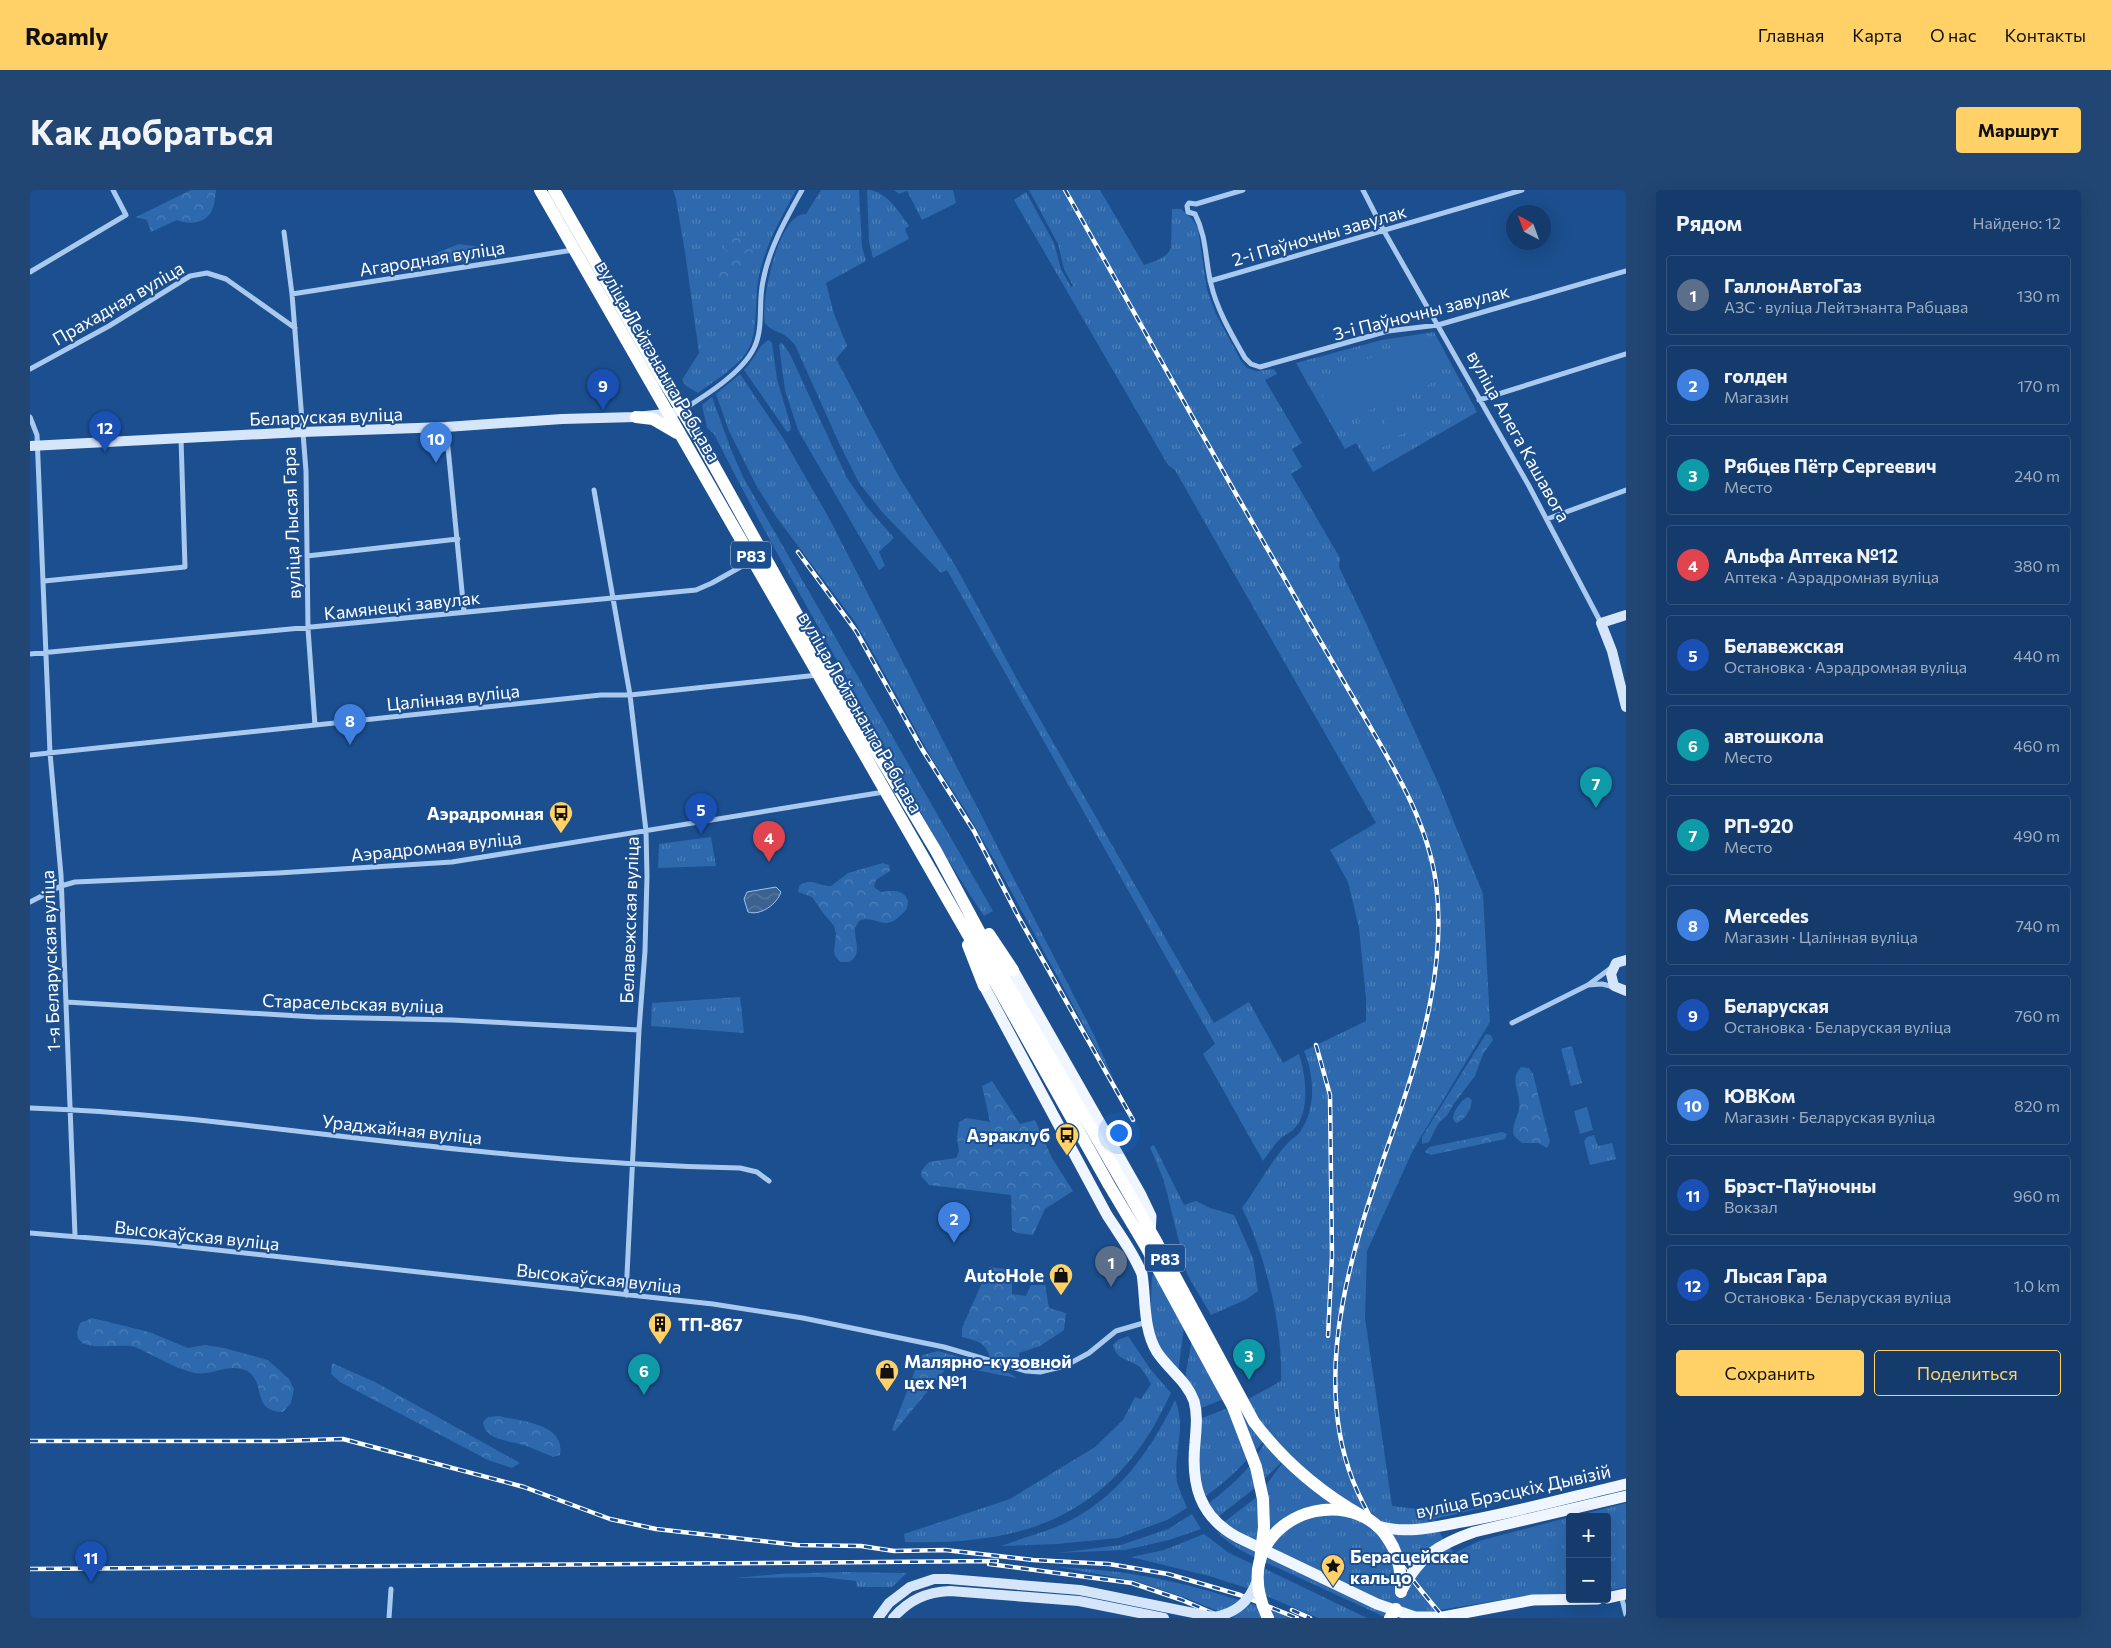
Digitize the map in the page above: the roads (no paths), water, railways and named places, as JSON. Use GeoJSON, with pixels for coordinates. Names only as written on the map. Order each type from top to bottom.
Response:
{"type":"FeatureCollection","features":[{"type":"Feature","properties":{"kind":"highway","name":"вуліца Лейтэнанта Рабцава"},"geometry":{"type":"LineString","coordinates":[[540,190],[818,675],[965,902],[997,975],[1109,1185],[1146,1247],[1233,1407],[1256,1467],[1263,1500],[1264,1527],[1260,1561]]}},
{"type":"Feature","properties":{"kind":"highway","name":"вуліца Лейтэнанта Рабцава"},"geometry":{"type":"LineString","coordinates":[[554,190],[682,410],[829,672],[962,923],[997,975],[1156,1241],[1254,1422],[1271,1445],[1308,1480],[1325,1494],[1362,1516]]}},
{"type":"Feature","properties":{"kind":"highway"},"geometry":{"type":"LineString","coordinates":[[636,417],[646,412],[652,405],[654,395],[651,384]]}},
{"type":"Feature","properties":{"kind":"highway"},"geometry":{"type":"LineString","coordinates":[[636,417],[658,421],[681,436]]}},
{"type":"Feature","properties":{"kind":"highway","name":"Р83"},"geometry":{"type":"LineString","coordinates":[[1268,1618],[1260,1600],[1257,1580],[1260,1561],[1273,1536],[1294,1518],[1307,1512],[1328,1509],[1349,1511],[1362,1516],[1377,1526],[1389,1540],[1397,1556],[1401,1574],[1401,1592],[1393,1615]]}},
{"type":"Feature","properties":{"kind":"main road","name":"Беларуская вуліца"},"geometry":{"type":"LineString","coordinates":[[34,446],[302,432],[446,427],[562,418],[636,417],[669,415],[682,410]]}},
{"type":"Feature","properties":{"kind":"main road"},"geometry":{"type":"LineString","coordinates":[[1601,623],[1626,614]]}},
{"type":"Feature","properties":{"kind":"main road","name":"вуліца Алега Кашавога"},"geometry":{"type":"LineString","coordinates":[[1601,623],[1612,652],[1626,707]]}},
{"type":"Feature","properties":{"kind":"main road"},"geometry":{"type":"LineString","coordinates":[[1622,991],[1611,978],[1614,966],[1620,961],[1626,960]]}},
{"type":"Feature","properties":{"kind":"main road","name":"вуліца Лейтэнанта Рабцава"},"geometry":{"type":"LineString","coordinates":[[997,975],[1119,1154],[1151,1216],[1147,1322]]}},
{"type":"Feature","properties":{"kind":"main road","name":"вуліца Лейтэнанта Рабцава"},"geometry":{"type":"LineString","coordinates":[[997,975],[1085,1172],[1107,1215],[1127,1243],[1142,1274],[1147,1322]]}},
{"type":"Feature","properties":{"kind":"main road"},"geometry":{"type":"LineString","coordinates":[[1085,1172],[1096,1180],[1110,1177],[1118,1170],[1119,1154]]}},
{"type":"Feature","properties":{"kind":"main road"},"geometry":{"type":"LineString","coordinates":[[1107,1215],[1106,1199],[1111,1193],[1120,1188],[1130,1187],[1141,1195]]}},
{"type":"Feature","properties":{"kind":"main road"},"geometry":{"type":"LineString","coordinates":[[1147,1322],[1150,1337],[1156,1351],[1166,1365],[1183,1382],[1193,1400],[1197,1412],[1193,1467],[1196,1487],[1208,1513],[1227,1532],[1377,1604],[1402,1614],[1429,1618],[1520,1602],[1566,1600]]}},
{"type":"Feature","properties":{"kind":"main road","name":"вуліца Брэсцкіх Дывізій"},"geometry":{"type":"LineString","coordinates":[[1377,1526],[1404,1531],[1422,1530],[1509,1513],[1626,1484]]}},
{"type":"Feature","properties":{"kind":"main road","name":"вуліца Брэсцкіх Дывізій"},"geometry":{"type":"LineString","coordinates":[[1401,1592],[1414,1567],[1425,1556],[1455,1539],[1474,1532],[1626,1496]]}},
{"type":"Feature","properties":{"kind":"main road"},"geometry":{"type":"LineString","coordinates":[[878,1618],[889,1603],[899,1594],[910,1587],[934,1579],[1035,1585],[1080,1590],[1213,1617],[1224,1615],[1242,1605],[1254,1589],[1257,1580]]}},
{"type":"Feature","properties":{"kind":"main road"},"geometry":{"type":"LineString","coordinates":[[893,1618],[912,1601],[936,1592],[950,1591],[1079,1601],[1164,1618]]}},
{"type":"Feature","properties":{"kind":"main road"},"geometry":{"type":"LineString","coordinates":[[1611,1597],[1624,1594]]}},
{"type":"Feature","properties":{"kind":"street"},"geometry":{"type":"LineString","coordinates":[[30,272],[126,216],[113,190]]}},
{"type":"Feature","properties":{"kind":"street","name":"вуліца Лейтэнанта Рабцава"},"geometry":{"type":"LineString","coordinates":[[682,410],[712,390],[743,363],[753,350],[759,326],[760,298],[766,266],[778,235],[802,190]]}},
{"type":"Feature","properties":{"kind":"street"},"geometry":{"type":"LineString","coordinates":[[1195,214],[1188,212],[1187,206],[1191,202],[1196,204],[1243,190]]}},
{"type":"Feature","properties":{"kind":"street","name":"вуліца Алега Кашавога"},"geometry":{"type":"LineString","coordinates":[[1363,190],[1384,231],[1547,519],[1601,623]]}},
{"type":"Feature","properties":{"kind":"street","name":"2-і Паўночны завулак"},"geometry":{"type":"LineString","coordinates":[[1210,281],[1522,190]]}},
{"type":"Feature","properties":{"kind":"street"},"geometry":{"type":"LineString","coordinates":[[1195,214],[1198,209],[1196,204]]}},
{"type":"Feature","properties":{"kind":"street"},"geometry":{"type":"LineString","coordinates":[[1195,214],[1205,237],[1210,281]]}},
{"type":"Feature","properties":{"kind":"street","name":"вуліца Лысая Гара"},"geometry":{"type":"LineString","coordinates":[[284,232],[292,294],[306,471],[308,629],[315,725]]}},
{"type":"Feature","properties":{"kind":"street","name":"Агародная вуліца"},"geometry":{"type":"LineString","coordinates":[[292,294],[575,249]]}},
{"type":"Feature","properties":{"kind":"street","name":"3-і Паўночны завулак"},"geometry":{"type":"LineString","coordinates":[[1210,281],[1222,315],[1245,358],[1251,364],[1260,367],[1378,334],[1438,325],[1626,271]]}},
{"type":"Feature","properties":{"kind":"street","name":"Прахадная вуліца"},"geometry":{"type":"LineString","coordinates":[[30,369],[108,326],[183,280],[199,274],[214,274],[226,279],[295,328]]}},
{"type":"Feature","properties":{"kind":"street"},"geometry":{"type":"LineString","coordinates":[[1480,400],[1626,354]]}},
{"type":"Feature","properties":{"kind":"street","name":"1-я Беларуская вуліца"},"geometry":{"type":"LineString","coordinates":[[30,417],[37,435],[34,446],[44,581],[50,753],[61,886],[75,1236]]}},
{"type":"Feature","properties":{"kind":"street"},"geometry":{"type":"LineString","coordinates":[[446,427],[464,612]]}},
{"type":"Feature","properties":{"kind":"street"},"geometry":{"type":"LineString","coordinates":[[44,581],[185,567],[180,438]]}},
{"type":"Feature","properties":{"kind":"street","name":"Белавежская вуліца"},"geometry":{"type":"LineString","coordinates":[[594,490],[630,695],[646,831],[647,893],[626,1295]]}},
{"type":"Feature","properties":{"kind":"street"},"geometry":{"type":"LineString","coordinates":[[1547,519],[1626,490]]}},
{"type":"Feature","properties":{"kind":"street"},"geometry":{"type":"LineString","coordinates":[[306,556],[458,539]]}},
{"type":"Feature","properties":{"kind":"street","name":"Камянецкі завулак"},"geometry":{"type":"LineString","coordinates":[[30,654],[308,629],[696,590],[712,584],[753,560]]}},
{"type":"Feature","properties":{"kind":"street","name":"Цалінная вуліца"},"geometry":{"type":"LineString","coordinates":[[30,755],[601,695],[630,695],[818,675]]}},
{"type":"Feature","properties":{"kind":"street","name":"Аэрадромная вуліца"},"geometry":{"type":"LineString","coordinates":[[30,902],[61,886],[83,881],[278,873],[452,862],[892,790]]}},
{"type":"Feature","properties":{"kind":"street"},"geometry":{"type":"LineString","coordinates":[[1512,1023],[1588,985],[1614,966]]}},
{"type":"Feature","properties":{"kind":"street"},"geometry":{"type":"LineString","coordinates":[[1588,985],[1602,984],[1622,991]]}},
{"type":"Feature","properties":{"kind":"street","name":"Старасельская вуліца"},"geometry":{"type":"LineString","coordinates":[[66,1002],[316,1017],[452,1020],[639,1030]]}},
{"type":"Feature","properties":{"kind":"street","name":"Ураджайная вуліца"},"geometry":{"type":"LineString","coordinates":[[30,1108],[69,1109],[181,1118],[476,1151],[634,1165],[740,1168],[757,1172],[769,1181]]}},
{"type":"Feature","properties":{"kind":"street","name":"Высокаўская вуліца"},"geometry":{"type":"LineString","coordinates":[[30,1233],[75,1236],[713,1304],[803,1318],[944,1347],[1014,1369],[1033,1372],[1054,1370],[1076,1362],[1116,1331],[1147,1322]]}},
{"type":"Feature","properties":{"kind":"street"},"geometry":{"type":"LineString","coordinates":[[389,1618],[390,1589]]}},
{"type":"Feature","properties":{"kind":"street"},"geometry":{"type":"LineString","coordinates":[[1624,1594],[1626,1615]]}},
{"type":"Feature","properties":{"kind":"water"},"geometry":{"type":"Polygon","coordinates":[[[776,887],[781,892],[772,905],[763,911],[748,912],[744,899],[747,892],[776,887]]]}},
{"type":"Feature","properties":{"kind":"railway"},"geometry":{"type":"LineString","coordinates":[[1065,190],[1227,478],[1396,772],[1425,837],[1431,859],[1436,883],[1438,912],[1438,942],[1431,1000],[1417,1058],[1355,1248],[1344,1296],[1337,1343],[1335,1390],[1340,1436],[1353,1481],[1361,1500],[1381,1536],[1444,1618]]}},
{"type":"Feature","properties":{"kind":"railway"},"geometry":{"type":"LineString","coordinates":[[798,552],[856,631],[922,749],[974,831],[1018,916],[1133,1120]]}},
{"type":"Feature","properties":{"kind":"railway"},"geometry":{"type":"LineString","coordinates":[[1316,1045],[1330,1095],[1332,1256],[1328,1336]]}},
{"type":"Feature","properties":{"kind":"railway"},"geometry":{"type":"LineString","coordinates":[[30,1441],[280,1441],[343,1439],[524,1487],[610,1519],[656,1529],[797,1545],[861,1546],[894,1551],[945,1550],[1033,1560],[1109,1564],[1168,1574],[1240,1595],[1297,1618]]}},
{"type":"Feature","properties":{"kind":"railway"},"geometry":{"type":"LineString","coordinates":[[30,1569],[997,1561]]}},
{"type":"Feature","properties":{"kind":"railway"},"geometry":{"type":"LineString","coordinates":[[989,1564],[1132,1583],[1182,1600],[1224,1618]]}},
{"type":"Feature","properties":{"kind":"railway"},"geometry":{"type":"LineString","coordinates":[[1292,1610],[1310,1618]]}},
{"type":"Feature","properties":{"kind":"place","name":"Беларуская"},"geometry":{"type":"Point","coordinates":[603,410]}},
{"type":"Feature","properties":{"kind":"place","name":"Лысая Гара"},"geometry":{"type":"Point","coordinates":[105,452]}},
{"type":"Feature","properties":{"kind":"place","name":"ЮВКом"},"geometry":{"type":"Point","coordinates":[436,463]}},
{"type":"Feature","properties":{"kind":"place","name":"Mercedes"},"geometry":{"type":"Point","coordinates":[350,745]}},
{"type":"Feature","properties":{"kind":"place","name":"РП-920"},"geometry":{"type":"Point","coordinates":[1596,808]}},
{"type":"Feature","properties":{"kind":"place","name":"Аэрадромная"},"geometry":{"type":"Point","coordinates":[561,834]}},
{"type":"Feature","properties":{"kind":"place","name":"Белавежская"},"geometry":{"type":"Point","coordinates":[701,834]}},
{"type":"Feature","properties":{"kind":"place","name":"Альфа Аптека №12"},"geometry":{"type":"Point","coordinates":[769,862]}},
{"type":"Feature","properties":{"kind":"place","name":"Аэраклуб"},"geometry":{"type":"Point","coordinates":[1067,1156]}},
{"type":"Feature","properties":{"kind":"place","name":"голден"},"geometry":{"type":"Point","coordinates":[954,1243]}},
{"type":"Feature","properties":{"kind":"place","name":"ГаллонАвтоГаз"},"geometry":{"type":"Point","coordinates":[1111,1287]}},
{"type":"Feature","properties":{"kind":"place","name":"AutoHole"},"geometry":{"type":"Point","coordinates":[1061,1296]}},
{"type":"Feature","properties":{"kind":"place","name":"ТП-867"},"geometry":{"type":"Point","coordinates":[660,1345]}},
{"type":"Feature","properties":{"kind":"place","name":"Рябцев Пётр Сергеевич"},"geometry":{"type":"Point","coordinates":[1249,1380]}},
{"type":"Feature","properties":{"kind":"place","name":"Малярно-кузовной цех №1"},"geometry":{"type":"Point","coordinates":[887,1392]}},
{"type":"Feature","properties":{"kind":"place","name":"автошкола"},"geometry":{"type":"Point","coordinates":[644,1395]}},
{"type":"Feature","properties":{"kind":"place","name":"Брэст-Паўночны"},"geometry":{"type":"Point","coordinates":[91,1582]}},
{"type":"Feature","properties":{"kind":"place","name":"Берасцейскае кальцо"},"geometry":{"type":"Point","coordinates":[1333,1587]}}]}
